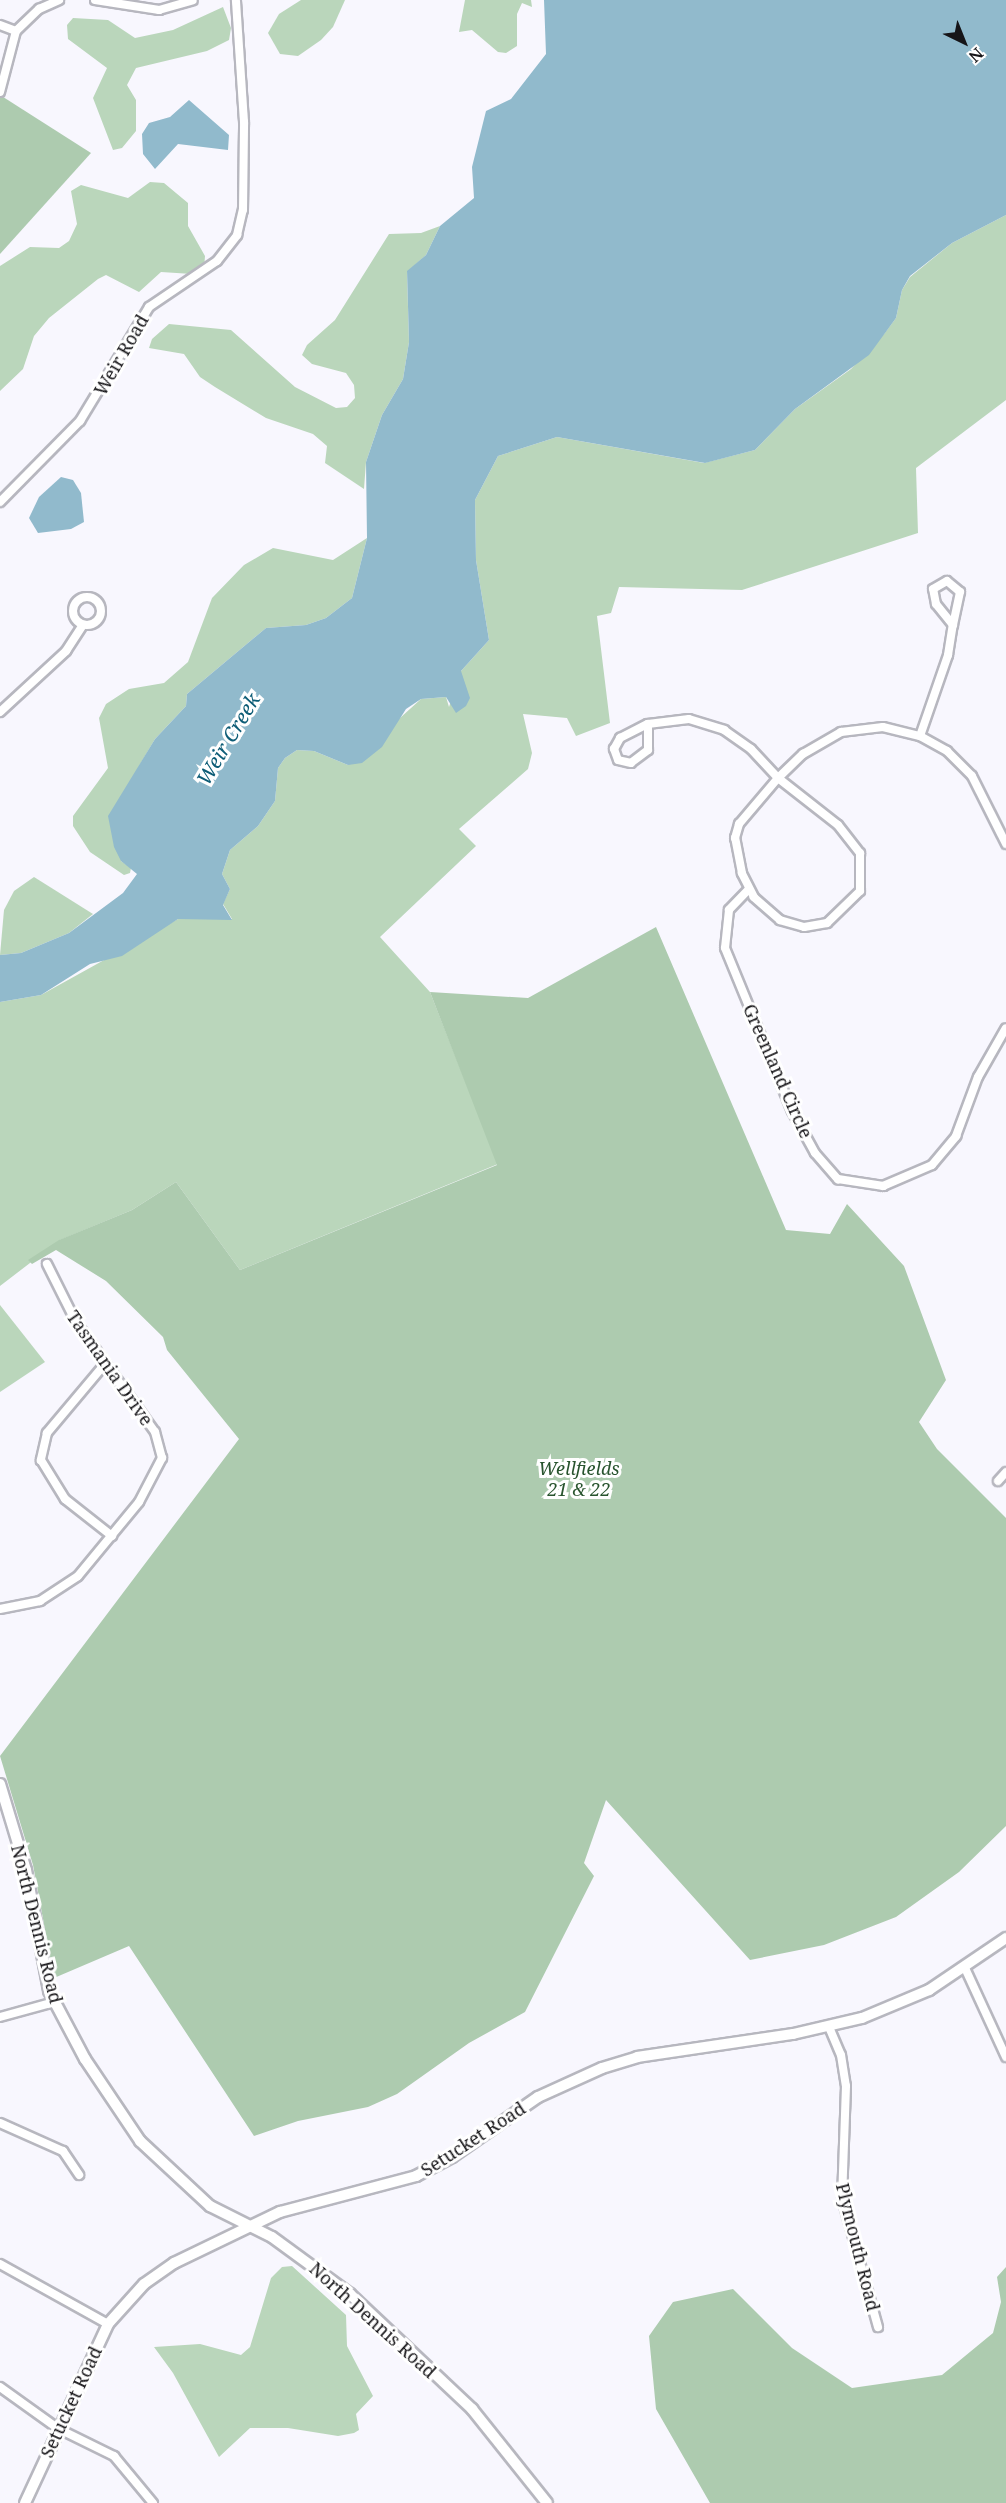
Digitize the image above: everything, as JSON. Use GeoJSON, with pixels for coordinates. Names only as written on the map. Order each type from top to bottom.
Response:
{"type":"FeatureCollection","features":[{"type":"Feature","properties":{"kind":"main road","name":"North Dennis Road"},"geometry":{"type":"LineString","coordinates":[[0,1784],[26,1870],[54,2002],[95,2075],[150,2153],[210,2206],[244,2226],[272,2237],[350,2294],[472,2409],[547,2503]]}},
{"type":"Feature","properties":{"kind":"main road","name":"Setucket Road"},"geometry":{"type":"LineString","coordinates":[[25,2503],[57,2428],[108,2324],[125,2302],[165,2268],[244,2226],[301,2205],[416,2176],[452,2157],[538,2097],[602,2067],[637,2057],[829,2027],[903,2003],[965,1968],[1006,1938]]}},
{"type":"Feature","properties":{"kind":"street"},"geometry":{"type":"LineString","coordinates":[[0,92],[16,31],[39,9],[58,0]]}},
{"type":"Feature","properties":{"kind":"street"},"geometry":{"type":"LineString","coordinates":[[95,0],[159,10],[193,0]]}},
{"type":"Feature","properties":{"kind":"street","name":"Weir Road"},"geometry":{"type":"LineString","coordinates":[[0,502],[80,421],[149,307],[217,261],[237,235],[243,210],[244,122],[236,0]]}},
{"type":"Feature","properties":{"kind":"street"},"geometry":{"type":"LineString","coordinates":[[0,25],[16,31]]}},
{"type":"Feature","properties":{"kind":"street"},"geometry":{"type":"LineString","coordinates":[[920,736],[943,678],[960,592],[947,581],[933,589],[934,598],[952,626]]}},
{"type":"Feature","properties":{"kind":"street"},"geometry":{"type":"LineString","coordinates":[[0,712],[66,651],[84,625]]}},
{"type":"Feature","properties":{"kind":"street"},"geometry":{"type":"LineString","coordinates":[[648,724],[648,750],[631,763],[618,760],[614,749],[620,738],[648,724],[688,719],[724,730],[752,749],[778,778],[855,843],[862,863],[862,887],[838,916],[804,927],[780,920],[749,889],[735,838],[743,814],[778,778],[803,754],[841,732],[883,727],[920,736],[947,751],[972,776],[1006,844]]}},
{"type":"Feature","properties":{"kind":"street","name":"Greenland Circle"},"geometry":{"type":"LineString","coordinates":[[749,889],[729,910],[725,948],[792,1111],[815,1153],[838,1179],[883,1186],[932,1165],[956,1136],[978,1077],[1006,1028]]}},
{"type":"Feature","properties":{"kind":"street","name":"Tasmania Drive"},"geometry":{"type":"LineString","coordinates":[[0,1609],[40,1601],[65,1589],[112,1536],[150,1486],[162,1458],[154,1432],[104,1365],[47,1264]]}},
{"type":"Feature","properties":{"kind":"street"},"geometry":{"type":"LineString","coordinates":[[104,1365],[47,1433],[41,1460],[65,1499],[112,1536]]}},
{"type":"Feature","properties":{"kind":"street"},"geometry":{"type":"LineString","coordinates":[[998,1480],[1006,1472]]}},
{"type":"Feature","properties":{"kind":"street"},"geometry":{"type":"LineString","coordinates":[[965,1968],[1006,2057]]}},
{"type":"Feature","properties":{"kind":"street"},"geometry":{"type":"LineString","coordinates":[[0,2017],[54,2002]]}},
{"type":"Feature","properties":{"kind":"street","name":"Plymouth Road"},"geometry":{"type":"LineString","coordinates":[[829,2027],[841,2055],[846,2086],[842,2198],[878,2327]]}},
{"type":"Feature","properties":{"kind":"street"},"geometry":{"type":"LineString","coordinates":[[0,2123],[63,2151],[80,2175]]}},
{"type":"Feature","properties":{"kind":"street"},"geometry":{"type":"LineString","coordinates":[[0,2264],[108,2324]]}},
{"type":"Feature","properties":{"kind":"street"},"geometry":{"type":"LineString","coordinates":[[0,2387],[57,2428],[114,2456],[153,2503]]}},
{"type":"Feature","properties":{"kind":"green space"},"geometry":{"type":"Polygon","coordinates":[[[301,0],[345,0],[333,27],[321,40],[298,56],[280,54],[268,33],[279,14],[301,0]]]}},
{"type":"Feature","properties":{"kind":"green space"},"geometry":{"type":"Polygon","coordinates":[[[465,0],[531,0],[532,7],[522,3],[517,14],[517,46],[506,53],[498,52],[472,30],[459,32],[465,0]]]}},
{"type":"Feature","properties":{"kind":"green space"},"geometry":{"type":"Polygon","coordinates":[[[223,7],[231,28],[229,40],[207,51],[136,68],[127,85],[136,100],[136,131],[122,148],[113,150],[93,98],[107,68],[68,39],[67,25],[73,18],[108,20],[135,38],[173,30],[223,7]]]}},
{"type":"Feature","properties":{"kind":"green space"},"geometry":{"type":"Polygon","coordinates":[[[0,95],[91,153],[0,254],[0,95]]]}},
{"type":"Feature","properties":{"kind":"green space"},"geometry":{"type":"Polygon","coordinates":[[[150,182],[164,183],[188,203],[188,226],[205,256],[204,269],[192,274],[161,272],[139,292],[106,275],[98,279],[49,318],[34,336],[23,369],[0,391],[0,266],[30,247],[59,248],[69,241],[77,224],[71,191],[81,185],[128,198],[150,182]]]}},
{"type":"Feature","properties":{"kind":"green space"},"geometry":{"type":"Polygon","coordinates":[[[1006,215],[1006,400],[916,468],[918,533],[742,590],[619,587],[611,613],[597,616],[610,723],[576,736],[567,718],[523,714],[532,753],[528,769],[459,829],[476,846],[380,937],[430,992],[498,1164],[240,1270],[176,1182],[132,1210],[60,1240],[0,1286],[0,1002],[41,995],[178,919],[232,919],[223,904],[230,889],[222,874],[230,850],[258,826],[275,801],[278,768],[285,758],[297,750],[314,751],[348,765],[421,699],[446,697],[449,707],[461,671],[489,640],[476,560],[475,500],[498,456],[557,437],[704,463],[755,450],[795,409],[851,369],[884,334],[896,318],[902,290],[910,277],[952,243],[1006,215]]]}},
{"type":"Feature","properties":{"kind":"green space"},"geometry":{"type":"Polygon","coordinates":[[[440,226],[426,255],[407,272],[409,342],[403,379],[382,415],[366,462],[364,489],[325,463],[327,446],[313,434],[266,418],[215,387],[200,377],[184,354],[149,348],[152,339],[169,324],[231,330],[295,387],[336,408],[347,407],[355,398],[354,385],[346,373],[312,364],[302,355],[307,345],[335,320],[389,234],[421,233],[440,226]]]}},
{"type":"Feature","properties":{"kind":"green space"},"geometry":{"type":"Polygon","coordinates":[[[367,538],[352,598],[326,618],[306,625],[266,628],[187,694],[186,706],[155,739],[139,766],[121,861],[131,868],[130,873],[124,875],[90,852],[73,826],[73,816],[108,768],[99,718],[106,704],[129,689],[164,683],[188,662],[212,598],[244,565],[273,548],[333,560],[367,538]]]}},
{"type":"Feature","properties":{"kind":"green space"},"geometry":{"type":"Polygon","coordinates":[[[34,877],[93,914],[69,933],[21,953],[0,955],[4,910],[14,891],[34,877]]]}},
{"type":"Feature","properties":{"kind":"green space","name":"Wellfields 21 & 22"},"geometry":{"type":"Polygon","coordinates":[[[656,927],[786,1230],[830,1234],[847,1204],[904,1266],[946,1380],[919,1422],[937,1449],[1006,1518],[1006,1826],[959,1872],[896,1917],[824,1945],[750,1960],[606,1800],[584,1863],[594,1876],[525,2012],[469,2043],[397,2094],[368,2107],[298,2121],[254,2136],[129,1946],[54,1978],[33,1865],[0,1756],[239,1439],[167,1350],[163,1337],[106,1281],[56,1250],[32,1264],[28,1260],[59,1240],[132,1210],[176,1182],[240,1270],[497,1165],[430,992],[528,998],[656,927]]]}},
{"type":"Feature","properties":{"kind":"green space"},"geometry":{"type":"Polygon","coordinates":[[[0,1305],[45,1362],[0,1392],[0,1305]]]}},
{"type":"Feature","properties":{"kind":"green space"},"geometry":{"type":"Polygon","coordinates":[[[292,2266],[346,2315],[347,2346],[373,2396],[356,2414],[359,2430],[354,2433],[338,2436],[288,2428],[250,2428],[219,2457],[173,2373],[154,2347],[200,2344],[241,2355],[250,2347],[271,2278],[282,2267],[292,2266]]]}},
{"type":"Feature","properties":{"kind":"green space"},"geometry":{"type":"Polygon","coordinates":[[[1006,2267],[1006,2503],[710,2503],[656,2409],[649,2336],[673,2302],[733,2289],[792,2348],[852,2388],[942,2375],[993,2333],[1001,2302],[997,2277],[1006,2267]]]}},
{"type":"Feature","properties":{"kind":"water","name":"Weir Creek"},"geometry":{"type":"Polygon","coordinates":[[[544,0],[1006,0],[1006,215],[952,243],[910,276],[902,290],[896,318],[869,355],[795,409],[755,450],[705,463],[557,437],[498,456],[475,500],[476,560],[489,640],[461,671],[470,698],[466,706],[456,713],[446,697],[421,699],[406,709],[382,747],[362,763],[348,765],[314,751],[297,750],[285,758],[278,768],[275,801],[258,826],[230,850],[222,874],[230,889],[223,905],[232,920],[178,919],[122,956],[90,964],[41,995],[0,1002],[0,955],[21,953],[69,933],[123,893],[137,874],[121,861],[114,847],[108,816],[155,739],[186,706],[187,694],[266,628],[306,625],[326,618],[352,598],[367,538],[366,462],[382,415],[403,379],[409,342],[407,271],[426,255],[440,226],[474,198],[472,167],[486,111],[511,99],[546,54],[544,0]]]}},
{"type":"Feature","properties":{"kind":"water"},"geometry":{"type":"Polygon","coordinates":[[[189,100],[229,135],[228,150],[178,144],[155,169],[143,154],[142,134],[149,123],[170,117],[189,100]]]}},
{"type":"Feature","properties":{"kind":"water"},"geometry":{"type":"Polygon","coordinates":[[[61,477],[73,480],[81,493],[84,522],[71,529],[38,533],[29,518],[39,497],[61,477]]]}}]}
